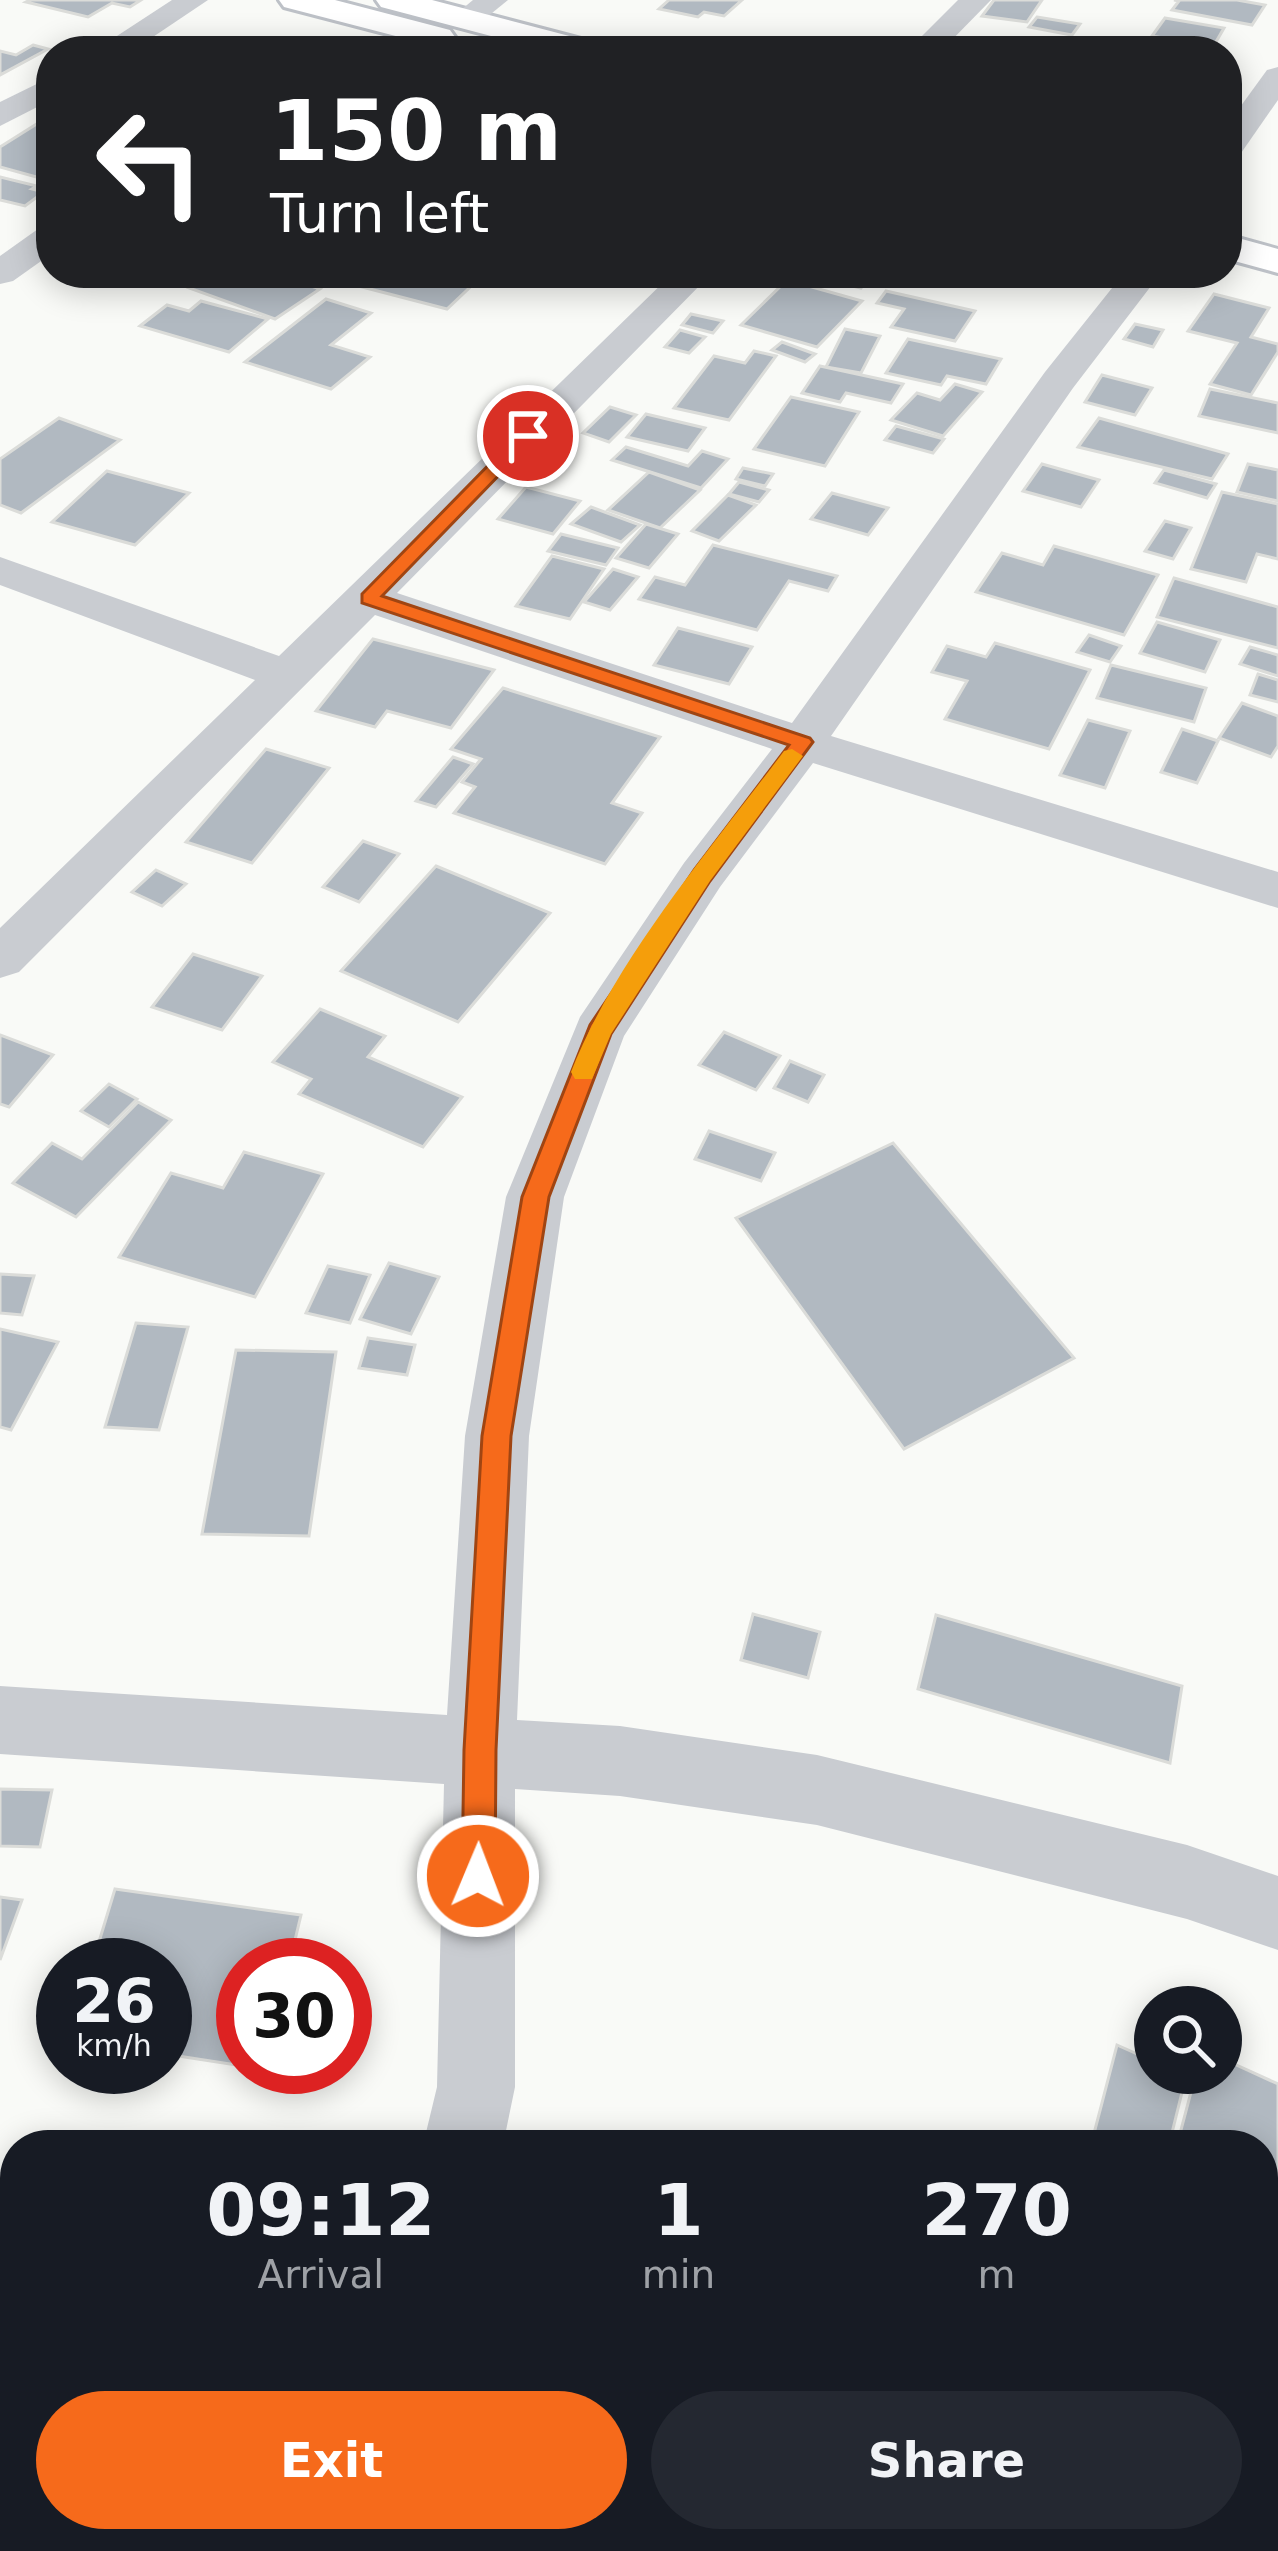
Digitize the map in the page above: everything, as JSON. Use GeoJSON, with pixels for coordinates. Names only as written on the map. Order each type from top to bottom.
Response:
{"type":"FeatureCollection","features":[{"type":"Feature","properties":{"kind":"street"},"geometry":{"type":"LineString","coordinates":[[134,36],[193,0]]}},
{"type":"Feature","properties":{"kind":"street"},"geometry":{"type":"LineString","coordinates":[[296,0],[433,36]]}},
{"type":"Feature","properties":{"kind":"street"},"geometry":{"type":"LineString","coordinates":[[393,0],[479,9],[549,36]]}},
{"type":"Feature","properties":{"kind":"street"},"geometry":{"type":"LineString","coordinates":[[939,36],[976,0]]}},
{"type":"Feature","properties":{"kind":"street"},"geometry":{"type":"LineString","coordinates":[[1242,128],[1278,77]]}},
{"type":"Feature","properties":{"kind":"street"},"geometry":{"type":"LineString","coordinates":[[0,116],[36,96]]}},
{"type":"Feature","properties":{"kind":"street"},"geometry":{"type":"LineString","coordinates":[[1242,227],[1278,236]]}},
{"type":"Feature","properties":{"kind":"street"},"geometry":{"type":"LineString","coordinates":[[0,273],[36,248]]}},
{"type":"Feature","properties":{"kind":"street"},"geometry":{"type":"LineString","coordinates":[[1242,252],[1278,261]]}},
{"type":"Feature","properties":{"kind":"street"},"geometry":{"type":"LineString","coordinates":[[0,959],[679,288]]}},
{"type":"Feature","properties":{"kind":"street"},"geometry":{"type":"LineString","coordinates":[[467,2130],[476,2087],[480,1750],[496,1436],[536,1197],[599,1031],[702,875],[1059,380],[1131,288]]}},
{"type":"Feature","properties":{"kind":"street"},"geometry":{"type":"LineString","coordinates":[[0,570],[289,676]]}},
{"type":"Feature","properties":{"kind":"street"},"geometry":{"type":"LineString","coordinates":[[369,598],[802,742],[1278,890]]}},
{"type":"Feature","properties":{"kind":"street"},"geometry":{"type":"LineString","coordinates":[[0,1720],[620,1761],[817,1790],[1187,1882],[1278,1913]]}},
{"type":"Feature","properties":{"kind":"building"},"geometry":{"type":"Polygon","coordinates":[[[141,0],[130,7],[112,3],[88,17],[26,2],[141,0]]]}},
{"type":"Feature","properties":{"kind":"building"},"geometry":{"type":"Polygon","coordinates":[[[669,0],[742,0],[724,16],[704,12],[698,17],[659,9],[669,0]]]}},
{"type":"Feature","properties":{"kind":"building"},"geometry":{"type":"Polygon","coordinates":[[[994,0],[1042,0],[1027,22],[982,16],[994,0]]]}},
{"type":"Feature","properties":{"kind":"building"},"geometry":{"type":"Polygon","coordinates":[[[1174,0],[1265,5],[1252,25],[1172,10],[1179,1],[1174,0]]]}},
{"type":"Feature","properties":{"kind":"building"},"geometry":{"type":"Polygon","coordinates":[[[1037,17],[1080,24],[1072,35],[1029,27],[1037,17]]]}},
{"type":"Feature","properties":{"kind":"building"},"geometry":{"type":"Polygon","coordinates":[[[1165,18],[1224,28],[1219,36],[1152,36],[1165,18]]]}},
{"type":"Feature","properties":{"kind":"building"},"geometry":{"type":"Polygon","coordinates":[[[36,46],[36,56],[0,75],[0,51],[16,55],[36,46]]]}},
{"type":"Feature","properties":{"kind":"building"},"geometry":{"type":"Polygon","coordinates":[[[36,124],[36,177],[0,167],[0,147],[36,124]]]}},
{"type":"Feature","properties":{"kind":"building"},"geometry":{"type":"Polygon","coordinates":[[[0,177],[36,186],[32,189],[36,198],[25,206],[0,200],[0,177]]]}},
{"type":"Feature","properties":{"kind":"building"},"geometry":{"type":"Polygon","coordinates":[[[189,288],[320,289],[275,319],[189,288]]]}},
{"type":"Feature","properties":{"kind":"building"},"geometry":{"type":"Polygon","coordinates":[[[366,288],[469,288],[447,309],[366,288]]]}},
{"type":"Feature","properties":{"kind":"building"},"geometry":{"type":"Polygon","coordinates":[[[779,288],[816,288],[862,301],[817,347],[741,325],[779,288]]]}},
{"type":"Feature","properties":{"kind":"building"},"geometry":{"type":"Polygon","coordinates":[[[886,291],[975,311],[955,341],[891,327],[904,309],[877,303],[886,291]]]}},
{"type":"Feature","properties":{"kind":"building"},"geometry":{"type":"Polygon","coordinates":[[[1214,294],[1269,308],[1251,337],[1278,344],[1278,352],[1251,395],[1210,384],[1237,343],[1188,331],[1214,294]]]}},
{"type":"Feature","properties":{"kind":"building"},"geometry":{"type":"Polygon","coordinates":[[[326,299],[371,313],[331,345],[370,357],[331,389],[245,362],[326,299]]]}},
{"type":"Feature","properties":{"kind":"building"},"geometry":{"type":"Polygon","coordinates":[[[201,301],[268,319],[229,352],[140,326],[167,305],[189,311],[201,301]]]}},
{"type":"Feature","properties":{"kind":"building"},"geometry":{"type":"Polygon","coordinates":[[[691,314],[723,321],[713,333],[682,325],[691,314]]]}},
{"type":"Feature","properties":{"kind":"building"},"geometry":{"type":"Polygon","coordinates":[[[1135,324],[1163,330],[1153,347],[1124,339],[1135,324]]]}},
{"type":"Feature","properties":{"kind":"building"},"geometry":{"type":"Polygon","coordinates":[[[845,329],[880,336],[861,373],[826,367],[845,329]]]}},
{"type":"Feature","properties":{"kind":"building"},"geometry":{"type":"Polygon","coordinates":[[[680,330],[705,337],[689,353],[665,347],[680,330]]]}},
{"type":"Feature","properties":{"kind":"building"},"geometry":{"type":"Polygon","coordinates":[[[908,339],[1001,359],[986,384],[947,376],[941,385],[886,373],[908,339]]]}},
{"type":"Feature","properties":{"kind":"building"},"geometry":{"type":"Polygon","coordinates":[[[782,342],[815,354],[805,362],[772,350],[782,342]]]}},
{"type":"Feature","properties":{"kind":"building"},"geometry":{"type":"Polygon","coordinates":[[[754,351],[776,356],[729,420],[674,408],[714,356],[745,363],[754,351]]]}},
{"type":"Feature","properties":{"kind":"building"},"geometry":{"type":"Polygon","coordinates":[[[820,366],[903,384],[891,403],[846,393],[840,402],[802,393],[820,366]]]}},
{"type":"Feature","properties":{"kind":"building"},"geometry":{"type":"Polygon","coordinates":[[[1102,375],[1152,388],[1135,415],[1085,402],[1102,375]]]}},
{"type":"Feature","properties":{"kind":"building"},"geometry":{"type":"Polygon","coordinates":[[[955,384],[982,392],[943,436],[891,420],[917,393],[940,400],[955,384]]]}},
{"type":"Feature","properties":{"kind":"building"},"geometry":{"type":"Polygon","coordinates":[[[1210,389],[1278,403],[1278,433],[1199,416],[1210,389]]]}},
{"type":"Feature","properties":{"kind":"building"},"geometry":{"type":"Polygon","coordinates":[[[791,397],[859,412],[825,466],[754,449],[791,397]]]}},
{"type":"Feature","properties":{"kind":"building"},"geometry":{"type":"Polygon","coordinates":[[[610,407],[636,415],[609,442],[583,433],[610,407]]]}},
{"type":"Feature","properties":{"kind":"building"},"geometry":{"type":"Polygon","coordinates":[[[646,414],[705,428],[688,451],[627,437],[646,414]]]}},
{"type":"Feature","properties":{"kind":"building"},"geometry":{"type":"Polygon","coordinates":[[[59,418],[120,440],[21,513],[0,505],[0,459],[59,418]]]}},
{"type":"Feature","properties":{"kind":"building"},"geometry":{"type":"Polygon","coordinates":[[[1099,418],[1228,454],[1212,479],[1078,447],[1099,418]]]}},
{"type":"Feature","properties":{"kind":"building"},"geometry":{"type":"Polygon","coordinates":[[[896,426],[944,439],[933,453],[885,440],[896,426]]]}},
{"type":"Feature","properties":{"kind":"building"},"geometry":{"type":"Polygon","coordinates":[[[626,447],[688,466],[702,451],[728,459],[701,488],[612,460],[626,447]]]}},
{"type":"Feature","properties":{"kind":"building"},"geometry":{"type":"Polygon","coordinates":[[[1042,464],[1099,480],[1081,507],[1023,491],[1042,464]]]}},
{"type":"Feature","properties":{"kind":"building"},"geometry":{"type":"Polygon","coordinates":[[[1248,464],[1278,470],[1278,501],[1237,492],[1248,464]]]}},
{"type":"Feature","properties":{"kind":"building"},"geometry":{"type":"Polygon","coordinates":[[[743,468],[773,474],[765,486],[736,479],[743,468]]]}},
{"type":"Feature","properties":{"kind":"building"},"geometry":{"type":"Polygon","coordinates":[[[1164,470],[1216,484],[1207,498],[1155,483],[1164,470]]]}},
{"type":"Feature","properties":{"kind":"building"},"geometry":{"type":"Polygon","coordinates":[[[107,471],[189,493],[135,545],[52,522],[107,471]]]}},
{"type":"Feature","properties":{"kind":"building"},"geometry":{"type":"Polygon","coordinates":[[[649,472],[700,490],[660,528],[608,510],[649,472]]]}},
{"type":"Feature","properties":{"kind":"building"},"geometry":{"type":"Polygon","coordinates":[[[739,482],[769,490],[759,502],[729,494],[739,482]]]}},
{"type":"Feature","properties":{"kind":"building"},"geometry":{"type":"Polygon","coordinates":[[[526,487],[580,501],[553,534],[498,519],[526,487]]]}},
{"type":"Feature","properties":{"kind":"building"},"geometry":{"type":"Polygon","coordinates":[[[1222,492],[1278,504],[1278,559],[1257,554],[1246,582],[1191,569],[1222,492]]]}},
{"type":"Feature","properties":{"kind":"building"},"geometry":{"type":"Polygon","coordinates":[[[832,493],[888,508],[868,535],[811,519],[832,493]]]}},
{"type":"Feature","properties":{"kind":"building"},"geometry":{"type":"Polygon","coordinates":[[[728,495],[756,505],[719,541],[692,531],[728,495]]]}},
{"type":"Feature","properties":{"kind":"building"},"geometry":{"type":"Polygon","coordinates":[[[591,507],[640,525],[621,542],[571,524],[591,507]]]}},
{"type":"Feature","properties":{"kind":"building"},"geometry":{"type":"Polygon","coordinates":[[[1165,521],[1191,528],[1173,559],[1145,551],[1165,521]]]}},
{"type":"Feature","properties":{"kind":"building"},"geometry":{"type":"Polygon","coordinates":[[[646,524],[678,534],[649,568],[616,558],[646,524]]]}},
{"type":"Feature","properties":{"kind":"building"},"geometry":{"type":"Polygon","coordinates":[[[561,534],[618,548],[606,565],[548,551],[561,534]]]}},
{"type":"Feature","properties":{"kind":"building"},"geometry":{"type":"Polygon","coordinates":[[[713,545],[837,576],[828,591],[789,581],[757,630],[639,599],[655,577],[685,585],[713,545]]]}},
{"type":"Feature","properties":{"kind":"building"},"geometry":{"type":"Polygon","coordinates":[[[1054,546],[1158,575],[1124,635],[976,592],[1002,553],[1043,565],[1054,546]]]}},
{"type":"Feature","properties":{"kind":"building"},"geometry":{"type":"Polygon","coordinates":[[[552,556],[604,569],[570,619],[516,606],[552,556]]]}},
{"type":"Feature","properties":{"kind":"building"},"geometry":{"type":"Polygon","coordinates":[[[613,569],[638,577],[610,610],[584,602],[613,569]]]}},
{"type":"Feature","properties":{"kind":"building"},"geometry":{"type":"Polygon","coordinates":[[[1174,578],[1278,607],[1278,648],[1157,617],[1174,578]]]}},
{"type":"Feature","properties":{"kind":"building"},"geometry":{"type":"Polygon","coordinates":[[[1157,622],[1220,640],[1205,672],[1140,653],[1157,622]]]}},
{"type":"Feature","properties":{"kind":"building"},"geometry":{"type":"Polygon","coordinates":[[[678,628],[752,647],[729,684],[654,665],[678,628]]]}},
{"type":"Feature","properties":{"kind":"building"},"geometry":{"type":"Polygon","coordinates":[[[1089,635],[1121,646],[1110,662],[1077,652],[1089,635]]]}},
{"type":"Feature","properties":{"kind":"building"},"geometry":{"type":"Polygon","coordinates":[[[373,639],[494,670],[451,728],[387,711],[375,727],[316,711],[373,639]]]}},
{"type":"Feature","properties":{"kind":"building"},"geometry":{"type":"Polygon","coordinates":[[[995,643],[1090,670],[1049,749],[945,719],[967,681],[932,672],[947,646],[986,657],[995,643]]]}},
{"type":"Feature","properties":{"kind":"building"},"geometry":{"type":"Polygon","coordinates":[[[1250,647],[1278,655],[1278,676],[1240,664],[1250,647]]]}},
{"type":"Feature","properties":{"kind":"building"},"geometry":{"type":"Polygon","coordinates":[[[1111,665],[1206,688],[1194,722],[1097,698],[1111,665]]]}},
{"type":"Feature","properties":{"kind":"building"},"geometry":{"type":"Polygon","coordinates":[[[1258,674],[1278,680],[1278,702],[1250,695],[1258,674]]]}},
{"type":"Feature","properties":{"kind":"building"},"geometry":{"type":"Polygon","coordinates":[[[503,688],[660,737],[612,803],[642,813],[605,864],[454,813],[475,787],[462,782],[481,759],[451,749],[503,688]]]}},
{"type":"Feature","properties":{"kind":"building"},"geometry":{"type":"Polygon","coordinates":[[[1242,703],[1278,716],[1278,746],[1271,757],[1219,738],[1242,703]]]}},
{"type":"Feature","properties":{"kind":"building"},"geometry":{"type":"Polygon","coordinates":[[[1088,720],[1130,731],[1105,788],[1060,775],[1088,720]]]}},
{"type":"Feature","properties":{"kind":"building"},"geometry":{"type":"Polygon","coordinates":[[[1182,729],[1218,741],[1197,783],[1161,772],[1182,729]]]}},
{"type":"Feature","properties":{"kind":"building"},"geometry":{"type":"Polygon","coordinates":[[[266,749],[329,768],[252,863],[186,842],[266,749]]]}},
{"type":"Feature","properties":{"kind":"building"},"geometry":{"type":"Polygon","coordinates":[[[453,757],[473,764],[436,807],[416,801],[453,757]]]}},
{"type":"Feature","properties":{"kind":"building"},"geometry":{"type":"Polygon","coordinates":[[[363,841],[399,854],[359,902],[323,887],[363,841]]]}},
{"type":"Feature","properties":{"kind":"building"},"geometry":{"type":"Polygon","coordinates":[[[436,866],[550,913],[458,1022],[341,971],[436,866]]]}},
{"type":"Feature","properties":{"kind":"building"},"geometry":{"type":"Polygon","coordinates":[[[156,870],[186,884],[162,906],[132,892],[156,870]]]}},
{"type":"Feature","properties":{"kind":"building"},"geometry":{"type":"Polygon","coordinates":[[[193,954],[262,976],[222,1030],[152,1007],[193,954]]]}},
{"type":"Feature","properties":{"kind":"building"},"geometry":{"type":"Polygon","coordinates":[[[320,1009],[385,1036],[368,1057],[462,1097],[423,1147],[299,1094],[311,1079],[273,1062],[320,1009]]]}},
{"type":"Feature","properties":{"kind":"building"},"geometry":{"type":"Polygon","coordinates":[[[724,1032],[780,1056],[756,1090],[699,1065],[724,1032]]]}},
{"type":"Feature","properties":{"kind":"building"},"geometry":{"type":"Polygon","coordinates":[[[0,1035],[53,1055],[9,1107],[0,1104],[0,1035]]]}},
{"type":"Feature","properties":{"kind":"building"},"geometry":{"type":"Polygon","coordinates":[[[790,1061],[824,1075],[808,1102],[774,1088],[790,1061]]]}},
{"type":"Feature","properties":{"kind":"building"},"geometry":{"type":"Polygon","coordinates":[[[109,1084],[137,1099],[109,1127],[81,1111],[109,1084]]]}},
{"type":"Feature","properties":{"kind":"building"},"geometry":{"type":"Polygon","coordinates":[[[138,1102],[171,1120],[76,1217],[13,1183],[52,1143],[82,1159],[138,1102]]]}},
{"type":"Feature","properties":{"kind":"building"},"geometry":{"type":"Polygon","coordinates":[[[709,1131],[775,1153],[761,1181],[695,1159],[709,1131]]]}},
{"type":"Feature","properties":{"kind":"building"},"geometry":{"type":"Polygon","coordinates":[[[893,1143],[1074,1358],[904,1449],[736,1218],[893,1143]]]}},
{"type":"Feature","properties":{"kind":"building"},"geometry":{"type":"Polygon","coordinates":[[[244,1152],[323,1174],[255,1297],[119,1257],[171,1173],[223,1188],[244,1152]]]}},
{"type":"Feature","properties":{"kind":"building"},"geometry":{"type":"Polygon","coordinates":[[[389,1263],[439,1277],[411,1334],[360,1319],[389,1263]]]}},
{"type":"Feature","properties":{"kind":"building"},"geometry":{"type":"Polygon","coordinates":[[[328,1266],[370,1275],[350,1323],[306,1313],[328,1266]]]}},
{"type":"Feature","properties":{"kind":"building"},"geometry":{"type":"Polygon","coordinates":[[[0,1274],[34,1276],[22,1315],[0,1313],[0,1274]]]}},
{"type":"Feature","properties":{"kind":"building"},"geometry":{"type":"Polygon","coordinates":[[[136,1323],[188,1327],[159,1430],[105,1427],[136,1323]]]}},
{"type":"Feature","properties":{"kind":"building"},"geometry":{"type":"Polygon","coordinates":[[[0,1329],[58,1342],[11,1430],[0,1427],[0,1329]]]}},
{"type":"Feature","properties":{"kind":"building"},"geometry":{"type":"Polygon","coordinates":[[[368,1338],[415,1345],[407,1375],[359,1368],[368,1338]]]}},
{"type":"Feature","properties":{"kind":"building"},"geometry":{"type":"Polygon","coordinates":[[[236,1350],[336,1352],[309,1536],[202,1534],[236,1350]]]}},
{"type":"Feature","properties":{"kind":"building"},"geometry":{"type":"Polygon","coordinates":[[[753,1614],[820,1632],[808,1678],[741,1660],[753,1614]]]}},
{"type":"Feature","properties":{"kind":"building"},"geometry":{"type":"Polygon","coordinates":[[[936,1615],[1182,1686],[1170,1763],[918,1689],[936,1615]]]}},
{"type":"Feature","properties":{"kind":"building"},"geometry":{"type":"Polygon","coordinates":[[[0,1789],[52,1790],[40,1847],[0,1846],[0,1789]]]}},
{"type":"Feature","properties":{"kind":"building"},"geometry":{"type":"Polygon","coordinates":[[[115,1889],[301,1915],[295,1938],[216,1938],[216,2062],[192,2058],[192,1938],[100,1938],[115,1889]]]}},
{"type":"Feature","properties":{"kind":"building"},"geometry":{"type":"Polygon","coordinates":[[[0,1897],[22,1900],[0,1960],[0,1897]]]}},
{"type":"Feature","properties":{"kind":"building"},"geometry":{"type":"Polygon","coordinates":[[[1117,2045],[1134,2053],[1134,2094],[1182,2094],[1173,2130],[1095,2130],[1117,2045]]]}},
{"type":"Feature","properties":{"kind":"building"},"geometry":{"type":"Polygon","coordinates":[[[1242,2068],[1278,2084],[1278,2130],[1181,2130],[1190,2094],[1242,2094],[1242,2068]]]}},
{"type":"Feature","properties":{"kind":"slow traffic"},"geometry":{"type":"LineString","coordinates":[[583,1072],[599,1031],[702,875],[792,756]]}},
{"type":"Feature","properties":{"kind":"route"},"geometry":{"type":"LineString","coordinates":[[478,1876],[496,1436],[536,1197],[599,1031],[702,875],[802,742],[369,598],[528,436]]}}]}
